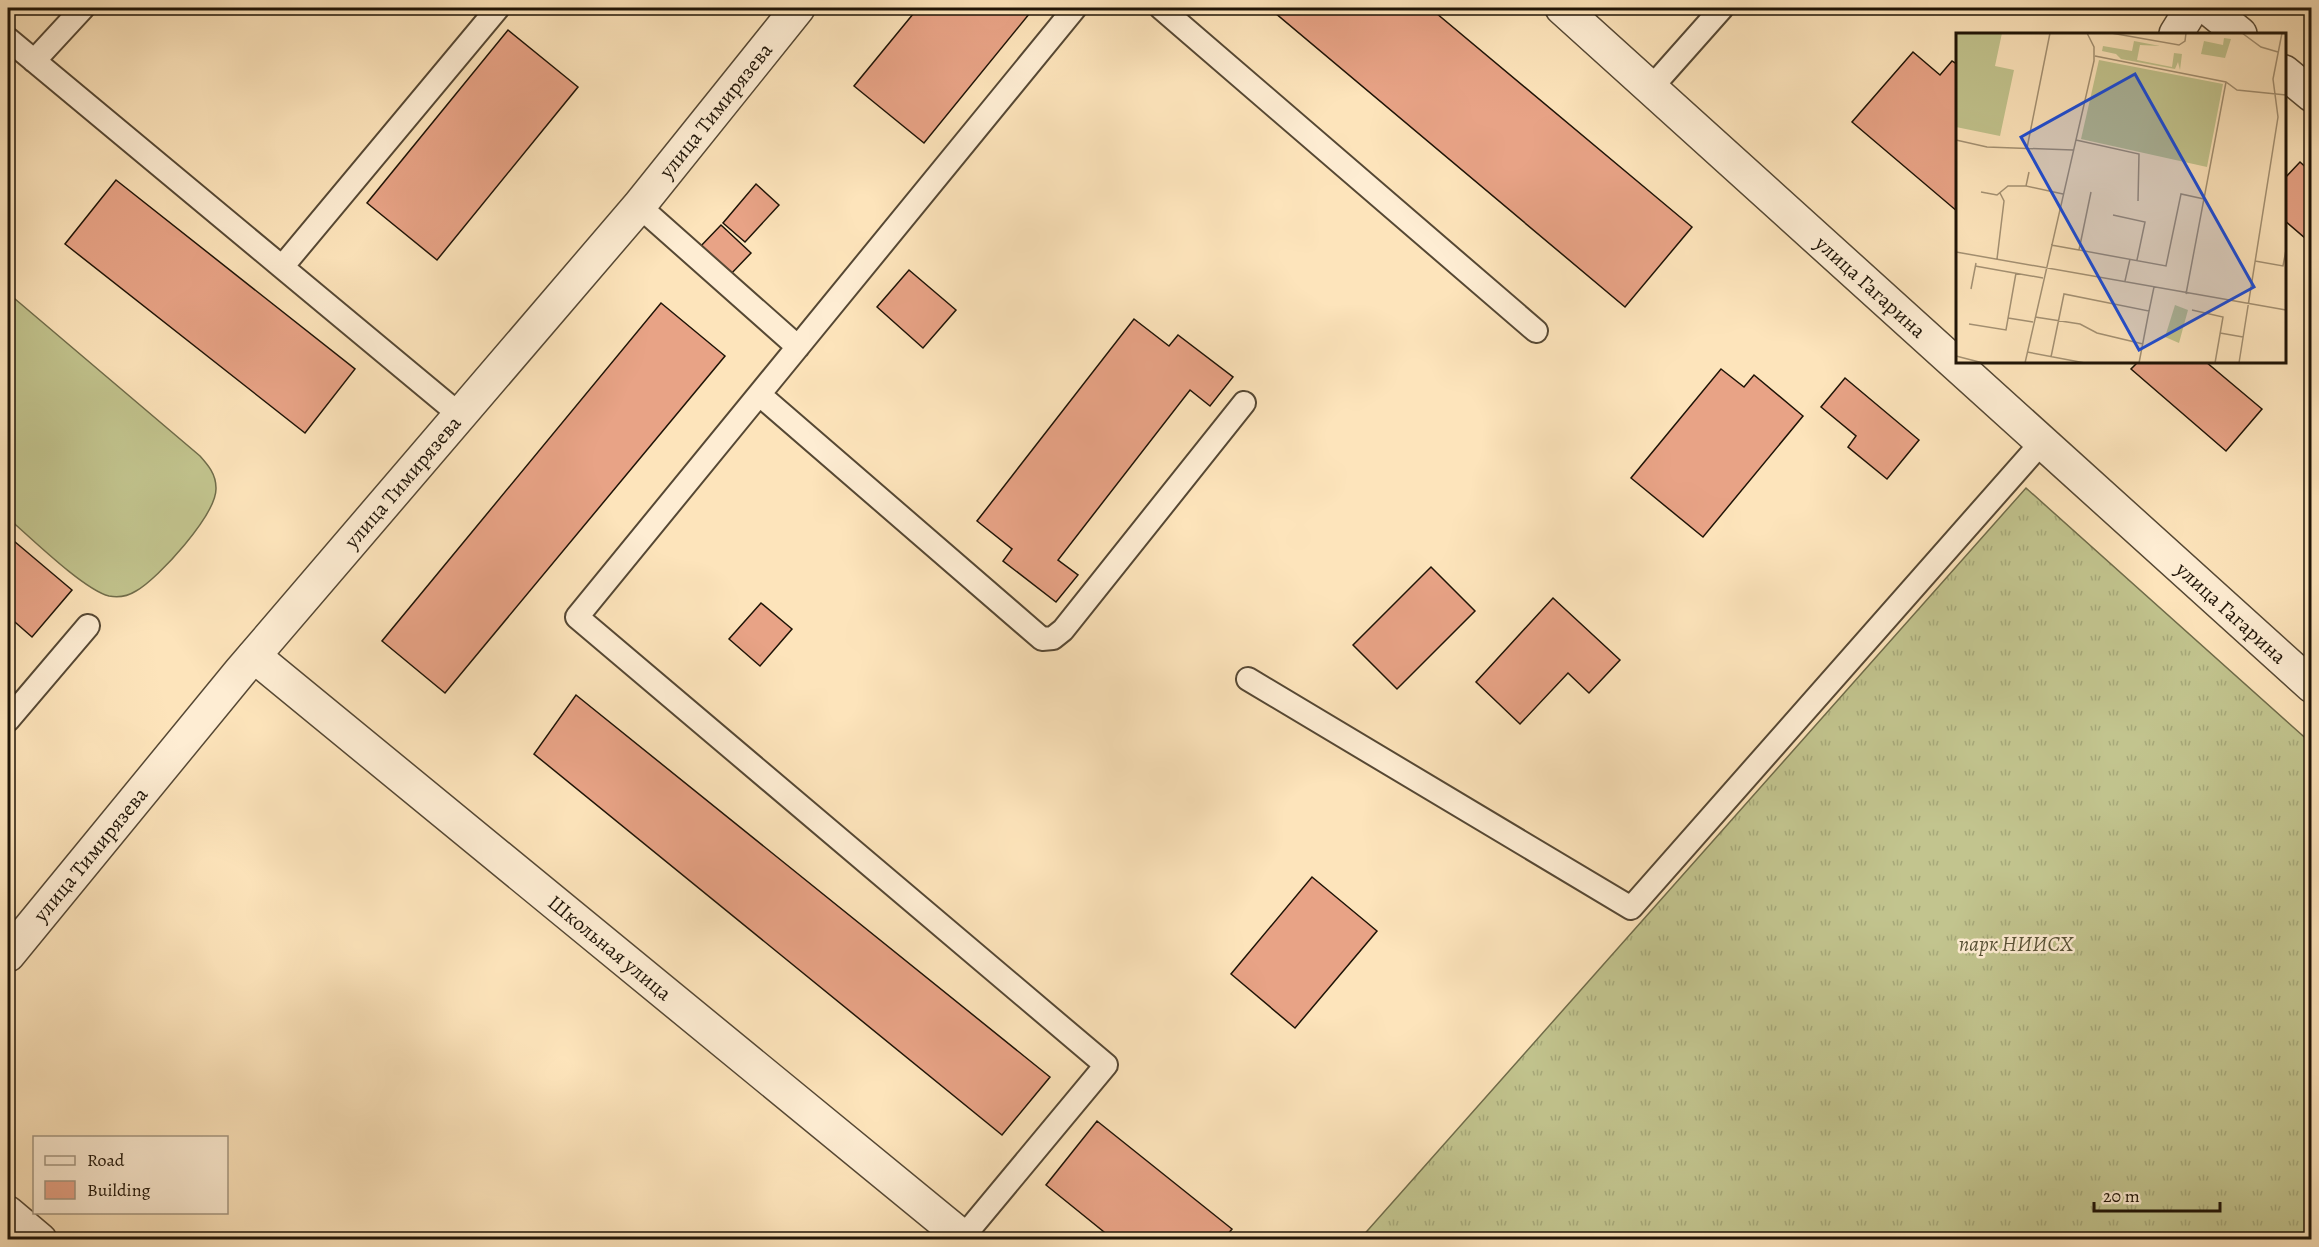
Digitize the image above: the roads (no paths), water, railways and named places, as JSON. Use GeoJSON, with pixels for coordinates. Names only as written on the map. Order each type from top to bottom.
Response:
{"type":"FeatureCollection","features":[{"type":"Feature","properties":{"kind":"street","name":"улица Тимирязева"},"geometry":{"type":"LineString","coordinates":[[8,955],[254,656],[639,206],[798,8]]}},
{"type":"Feature","properties":{"kind":"street","name":"улица Гагарина"},"geometry":{"type":"LineString","coordinates":[[1562,8],[1651,88],[1956,349]]}},
{"type":"Feature","properties":{"kind":"street"},"geometry":{"type":"LineString","coordinates":[[2177,33],[2192,8]]}},
{"type":"Feature","properties":{"kind":"street"},"geometry":{"type":"LineString","coordinates":[[2208,8],[2239,33]]}},
{"type":"Feature","properties":{"kind":"street"},"geometry":{"type":"LineString","coordinates":[[2286,74],[2312,95]]}},
{"type":"Feature","properties":{"kind":"street","name":"улица Гагарина"},"geometry":{"type":"LineString","coordinates":[[1982,371],[2042,442],[2312,686]]}},
{"type":"Feature","properties":{"kind":"street","name":"Школьная улица"},"geometry":{"type":"LineString","coordinates":[[254,656],[964,1238]]}},
{"type":"Feature","properties":{"kind":"street"},"geometry":{"type":"LineString","coordinates":[[8,1213],[40,1239]]}},
{"type":"Feature","properties":{"kind":"lane"},"geometry":{"type":"LineString","coordinates":[[34,61],[83,8]]}},
{"type":"Feature","properties":{"kind":"lane"},"geometry":{"type":"LineString","coordinates":[[282,267],[498,8]]}},
{"type":"Feature","properties":{"kind":"lane"},"geometry":{"type":"LineString","coordinates":[[964,1238],[1106,1065],[577,617],[1075,8]]}},
{"type":"Feature","properties":{"kind":"lane"},"geometry":{"type":"LineString","coordinates":[[1161,8],[1536,331]]}},
{"type":"Feature","properties":{"kind":"lane"},"geometry":{"type":"LineString","coordinates":[[1651,88],[1722,8]]}},
{"type":"Feature","properties":{"kind":"lane"},"geometry":{"type":"LineString","coordinates":[[8,39],[460,415]]}},
{"type":"Feature","properties":{"kind":"lane"},"geometry":{"type":"LineString","coordinates":[[639,206],[798,347]]}},
{"type":"Feature","properties":{"kind":"lane"},"geometry":{"type":"LineString","coordinates":[[760,394],[1042,639],[1053,638],[1063,630],[1244,403]]}},
{"type":"Feature","properties":{"kind":"lane"},"geometry":{"type":"LineString","coordinates":[[1248,679],[1631,908],[2042,442]]}},
{"type":"Feature","properties":{"kind":"lane"},"geometry":{"type":"LineString","coordinates":[[8,720],[88,626]]}},
{"type":"Feature","properties":{"kind":"park label","name":"парк НИИСХ"},"geometry":{"type":"Point","coordinates":[2016,944]}}]}
